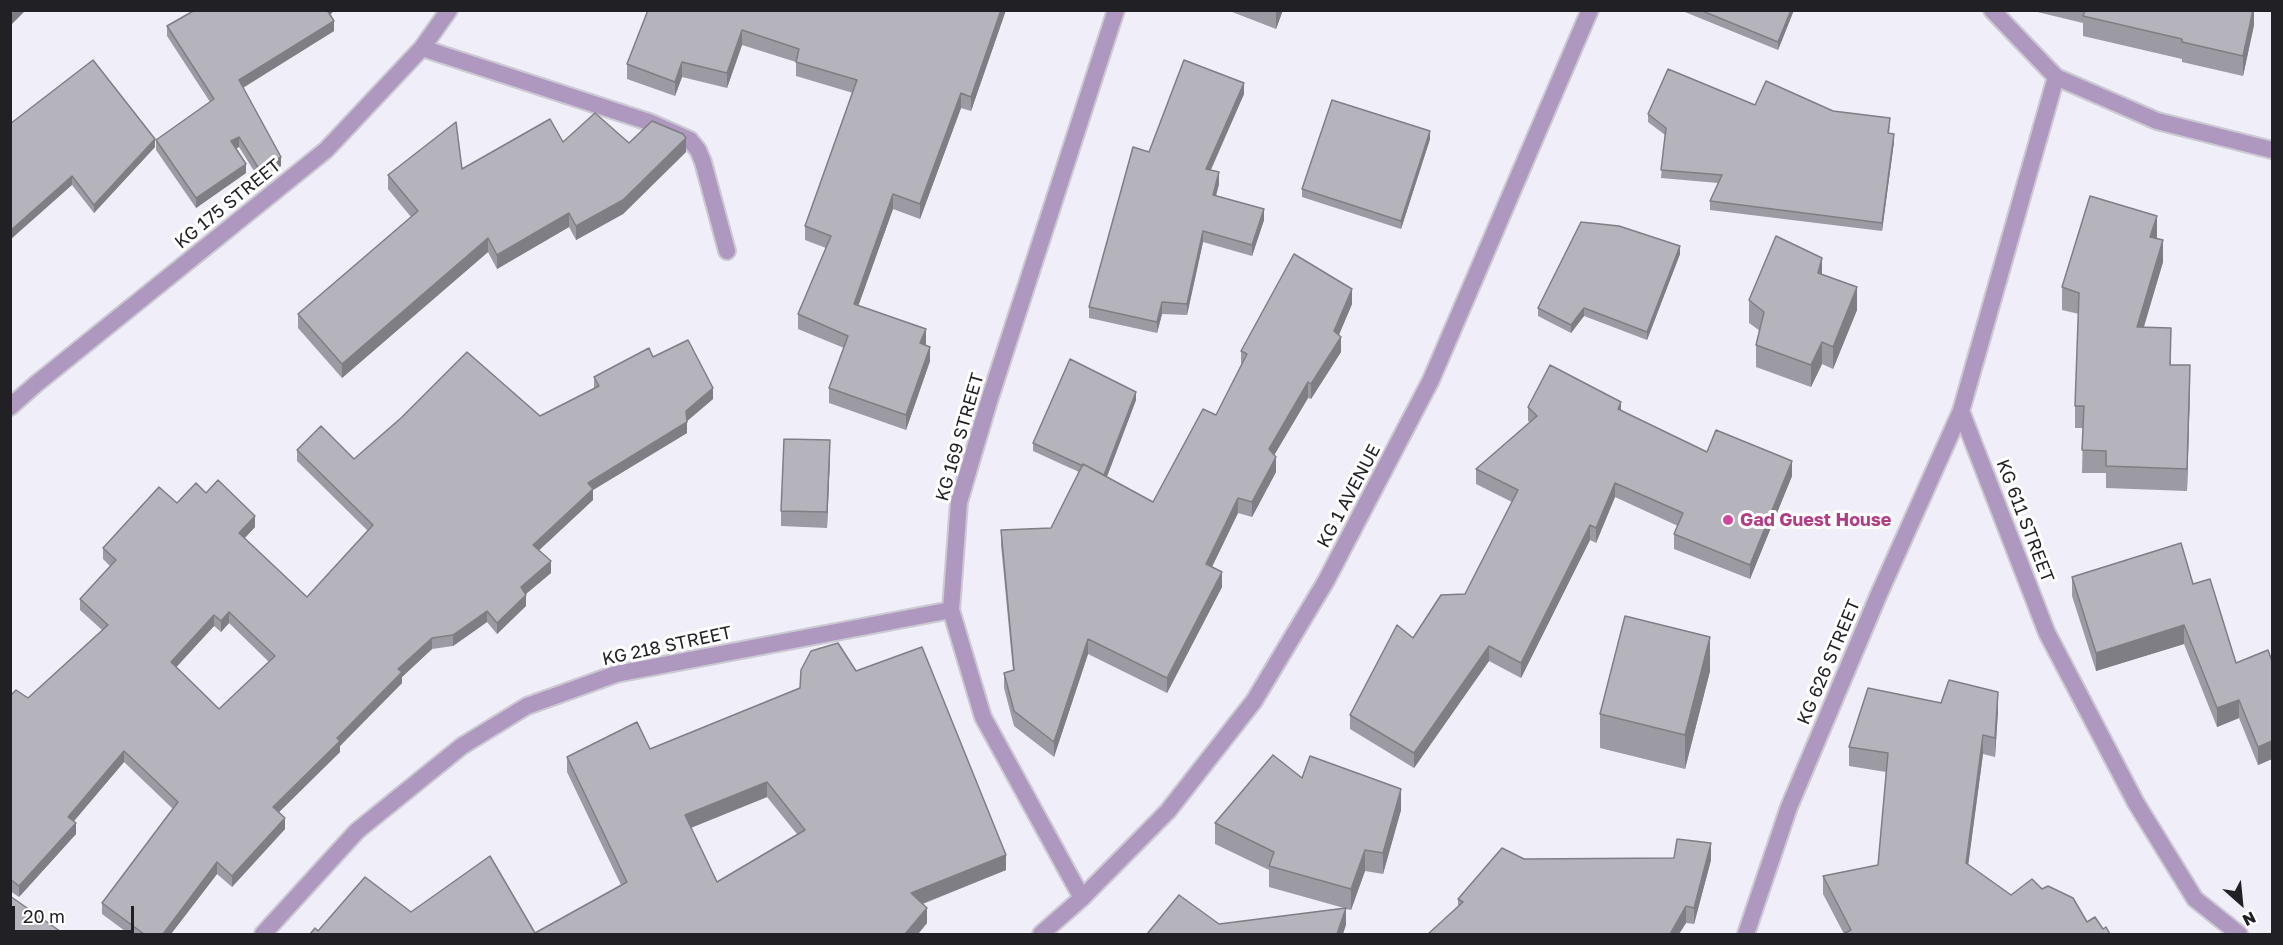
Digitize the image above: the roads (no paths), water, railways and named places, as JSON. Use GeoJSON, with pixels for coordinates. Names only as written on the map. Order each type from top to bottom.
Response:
{"type":"FeatureCollection","features":[{"type":"Feature","properties":{"kind":"street","name":"KG 175 STREET"},"geometry":{"type":"LineString","coordinates":[[10,407],[326,150],[422,48],[448,10]]}},
{"type":"Feature","properties":{"kind":"street","name":"KG 169 STREET"},"geometry":{"type":"LineString","coordinates":[[1082,898],[983,717],[951,610],[959,502],[989,401],[1116,10]]}},
{"type":"Feature","properties":{"kind":"street","name":"KG 1 AVENUE"},"geometry":{"type":"LineString","coordinates":[[1041,934],[1082,898],[1168,811],[1254,702],[1326,581],[1431,380],[1590,10]]}},
{"type":"Feature","properties":{"kind":"street"},"geometry":{"type":"LineString","coordinates":[[1992,10],[2056,77],[2157,121],[2272,150]]}},
{"type":"Feature","properties":{"kind":"street"},"geometry":{"type":"LineString","coordinates":[[422,48],[649,122],[690,140],[698,150],[703,162],[727,251]]}},
{"type":"Feature","properties":{"kind":"street"},"geometry":{"type":"LineString","coordinates":[[1960,411],[2056,77]]}},
{"type":"Feature","properties":{"kind":"street","name":"KG 626 STREET"},"geometry":{"type":"LineString","coordinates":[[1746,934],[1789,807],[1879,594],[1960,411]]}},
{"type":"Feature","properties":{"kind":"street","name":"KG 611 STREET"},"geometry":{"type":"LineString","coordinates":[[1960,411],[2047,633],[2136,803],[2195,899],[2239,934]]}},
{"type":"Feature","properties":{"kind":"street","name":"KG 218 STREET"},"geometry":{"type":"LineString","coordinates":[[263,934],[357,831],[462,746],[527,706],[616,674],[951,610]]}},
{"type":"Feature","properties":{"kind":"place","name":"Gad Guest House"},"geometry":{"type":"Point","coordinates":[1728,520]}}]}
